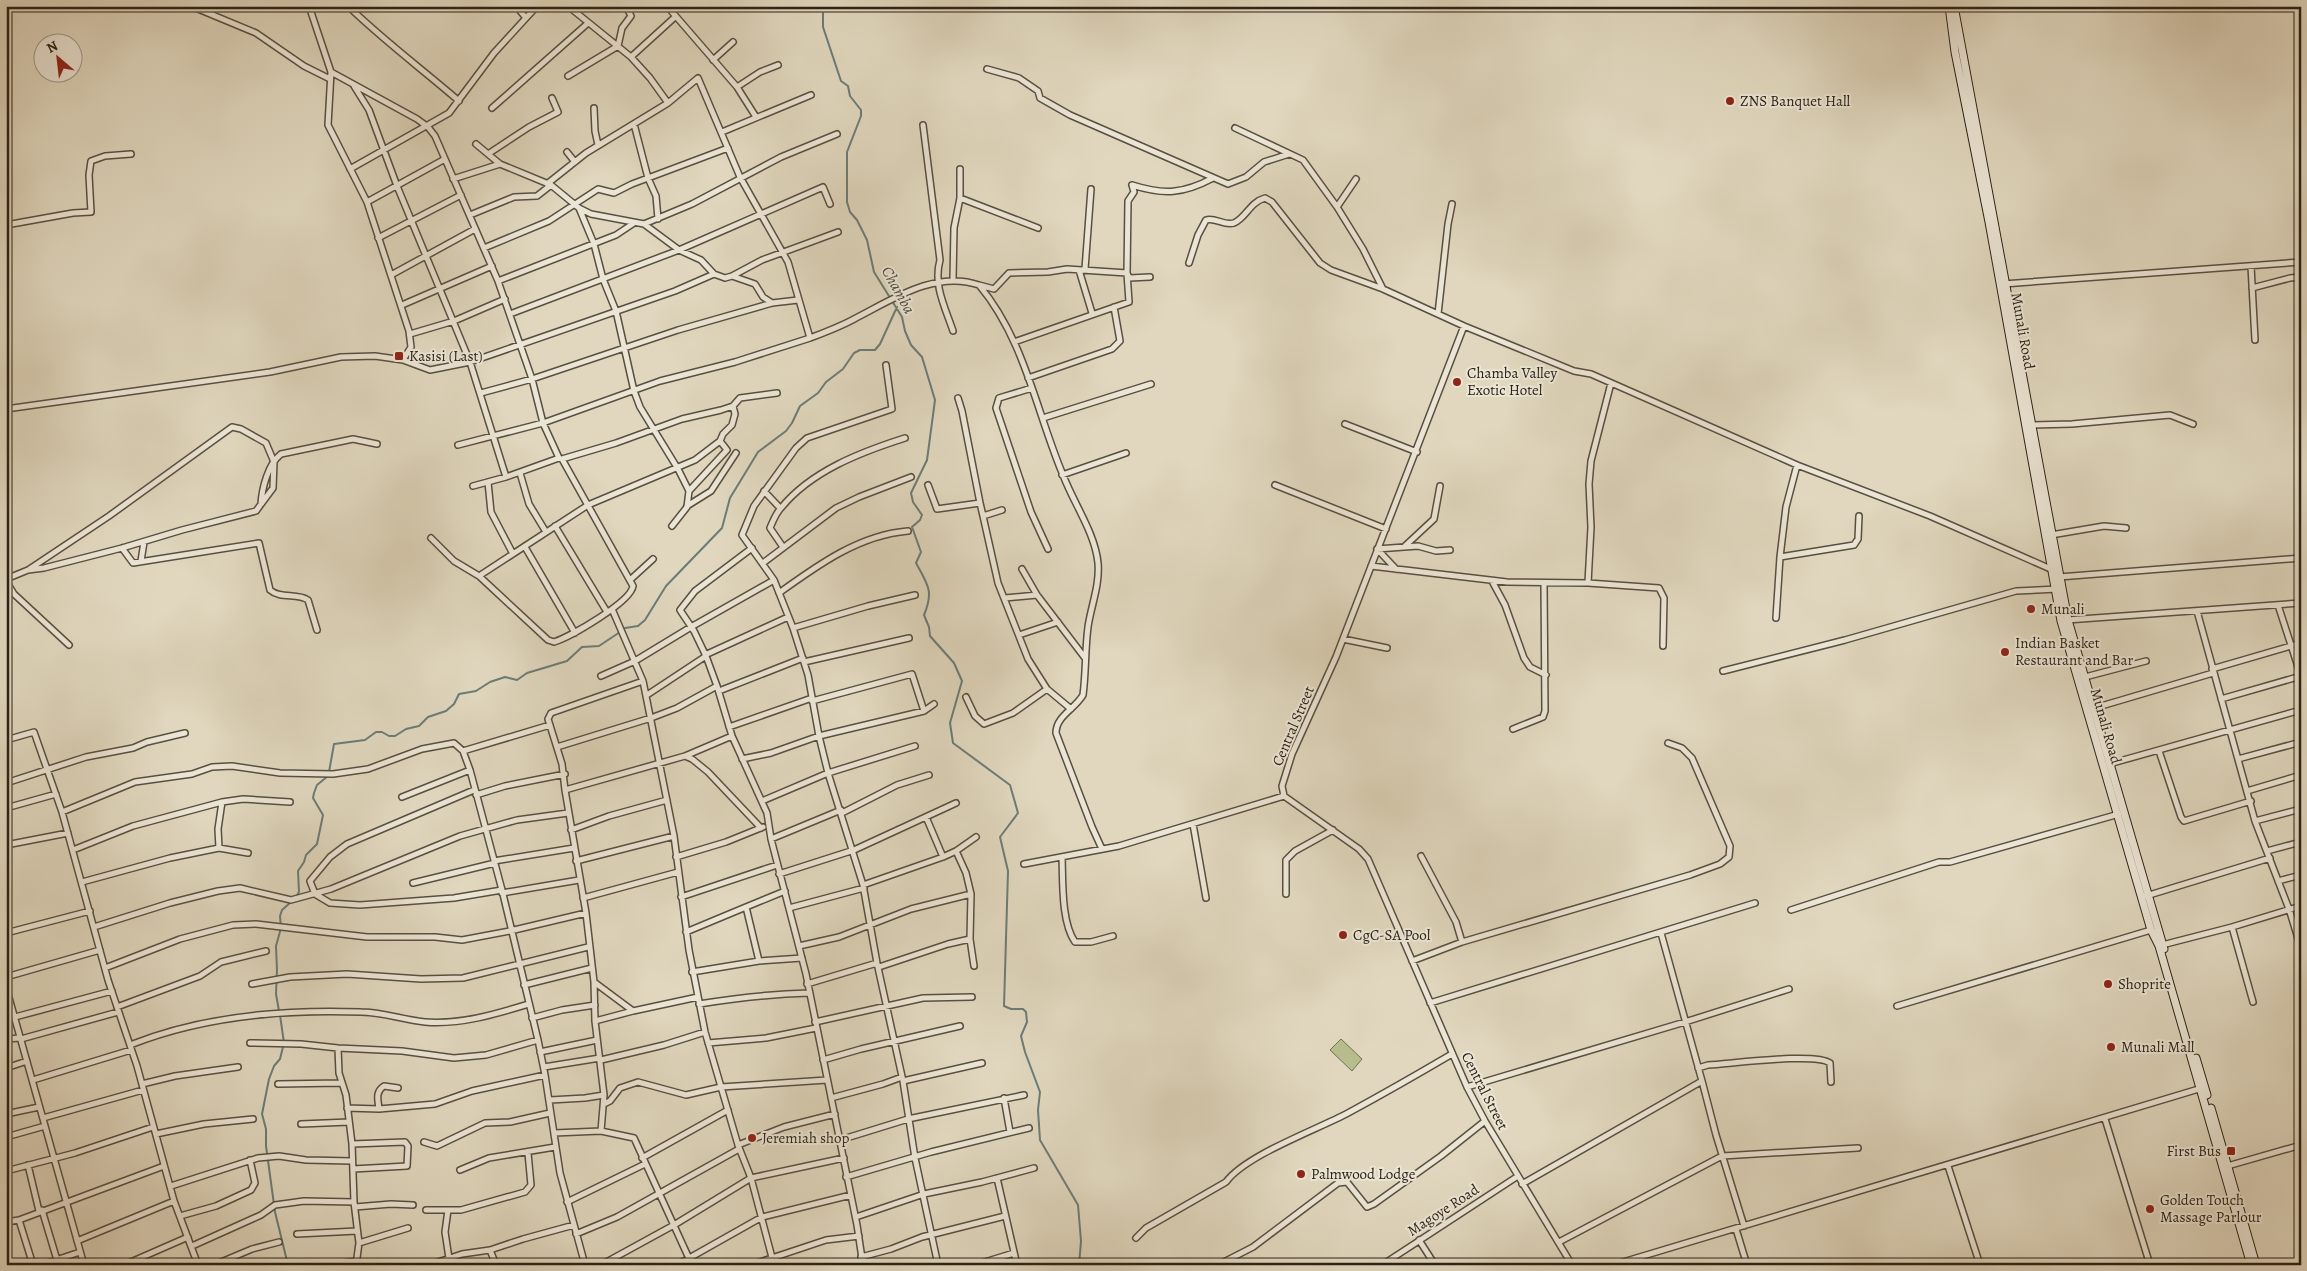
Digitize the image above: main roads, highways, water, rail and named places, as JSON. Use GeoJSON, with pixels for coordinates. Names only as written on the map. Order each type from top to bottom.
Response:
{"type":"FeatureCollection","features":[{"type":"Feature","properties":{"kind":"main road","name":"Munali Road"},"geometry":{"type":"LineString","coordinates":[[1949,6],[1956,52],[2003,284]]}},
{"type":"Feature","properties":{"kind":"main road","name":"Munali Road"},"geometry":{"type":"LineString","coordinates":[[1954,6],[2058,589]]}},
{"type":"Feature","properties":{"kind":"main road","name":"Munali Road"},"geometry":{"type":"LineString","coordinates":[[2028,425],[2051,535],[2064,620],[2256,1265]]}},
{"type":"Feature","properties":{"kind":"main road","name":"Munali Road"},"geometry":{"type":"LineString","coordinates":[[2064,620],[2085,677],[2091,709]]}},
{"type":"Feature","properties":{"kind":"main road","name":"Munali Road"},"geometry":{"type":"LineString","coordinates":[[2145,896],[2151,930],[2161,945]]}},
{"type":"Feature","properties":{"kind":"main road","name":"Munali Road"},"geometry":{"type":"LineString","coordinates":[[2225,1166],[2251,1265]]}},
{"type":"Feature","properties":{"kind":"waterway","name":"Chamba"},"geometry":{"type":"LineString","coordinates":[[823,6],[823,27],[841,81],[848,86],[850,96],[861,110],[861,116],[847,152],[847,202],[850,212],[857,220],[867,240],[874,272],[902,317],[911,345],[922,357],[935,400],[927,460],[911,493],[913,502],[922,515],[920,520],[912,527],[921,552],[916,563],[929,594],[924,615],[929,627],[930,636],[954,663],[962,681],[950,723],[953,743],[1010,785],[1018,813],[1000,837],[1008,871],[1004,1006],[1011,1009],[1023,1009],[1026,1012],[1027,1022],[1021,1036],[1040,1092],[1038,1110],[1040,1140],[1078,1205],[1081,1241],[1079,1265]]}},
{"type":"Feature","properties":{"kind":"waterway","name":"Chamba"},"geometry":{"type":"LineString","coordinates":[[625,628],[638,626],[645,620],[666,586],[722,528],[730,498],[758,452],[786,431],[800,406],[818,393],[826,382],[843,369],[854,353],[860,350],[875,350],[880,344],[897,307]]}},
{"type":"Feature","properties":{"kind":"waterway"},"geometry":{"type":"LineString","coordinates":[[329,772],[334,744],[365,740],[376,732],[395,736],[406,729],[419,726],[428,717],[446,711],[454,704],[459,694],[476,691],[490,682],[505,677],[517,680],[527,673],[567,661],[582,647],[599,646],[620,632]]}},
{"type":"Feature","properties":{"kind":"waterway"},"geometry":{"type":"LineString","coordinates":[[296,897],[299,892],[298,871],[306,855],[317,844],[323,815],[313,798],[314,793],[317,785],[328,776]]}},
{"type":"Feature","properties":{"kind":"waterway"},"geometry":{"type":"LineString","coordinates":[[279,1011],[276,994],[276,946],[281,928],[280,916],[282,910],[291,902]]}},
{"type":"Feature","properties":{"kind":"waterway"},"geometry":{"type":"LineString","coordinates":[[280,1015],[284,1043],[280,1059],[274,1066],[269,1079],[262,1114],[266,1129],[266,1146],[275,1212],[288,1265]]}},
{"type":"Feature","properties":{"kind":"place","name":"ZNS Banquet Hall"},"geometry":{"type":"Point","coordinates":[1730,101]}},
{"type":"Feature","properties":{"kind":"place","name":"Kasisi (Last)"},"geometry":{"type":"Point","coordinates":[399,356]}},
{"type":"Feature","properties":{"kind":"place","name":"Chamba Valley Exotic Hotel"},"geometry":{"type":"Point","coordinates":[1457,382]}},
{"type":"Feature","properties":{"kind":"place","name":"Munali"},"geometry":{"type":"Point","coordinates":[2031,609]}},
{"type":"Feature","properties":{"kind":"place","name":"Indian Basket Restaurant and Bar"},"geometry":{"type":"Point","coordinates":[2005,652]}},
{"type":"Feature","properties":{"kind":"place","name":"CgC-SA Pool"},"geometry":{"type":"Point","coordinates":[1343,935]}},
{"type":"Feature","properties":{"kind":"place","name":"Shoprite"},"geometry":{"type":"Point","coordinates":[2108,984]}},
{"type":"Feature","properties":{"kind":"place","name":"Munali Mall"},"geometry":{"type":"Point","coordinates":[2111,1047]}},
{"type":"Feature","properties":{"kind":"place","name":"Jeremiah shop"},"geometry":{"type":"Point","coordinates":[752,1138]}},
{"type":"Feature","properties":{"kind":"place","name":"First Bus"},"geometry":{"type":"Point","coordinates":[2231,1151]}},
{"type":"Feature","properties":{"kind":"place","name":"Palmwood Lodge"},"geometry":{"type":"Point","coordinates":[1301,1174]}},
{"type":"Feature","properties":{"kind":"place","name":"Golden Touch Massage Parlour"},"geometry":{"type":"Point","coordinates":[2150,1209]}}]}
